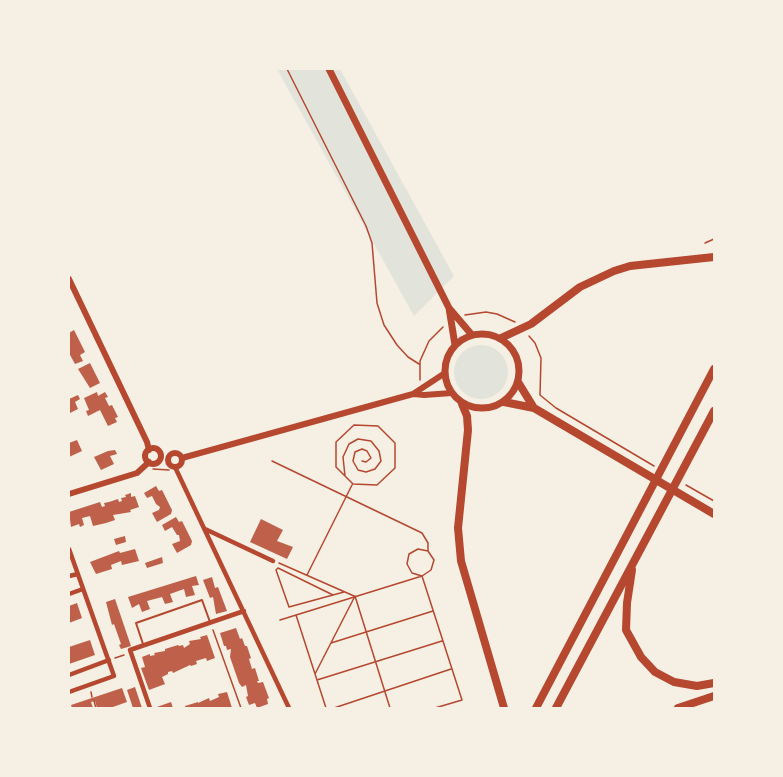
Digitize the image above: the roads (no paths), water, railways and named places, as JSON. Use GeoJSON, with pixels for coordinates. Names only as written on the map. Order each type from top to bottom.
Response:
{"type":"FeatureCollection","features":[{"type":"Feature","properties":{"kind":"highway"},"geometry":{"type":"LineString","coordinates":[[501,338],[523,328],[580,287],[614,271],[630,266],[714,257]]}},
{"type":"Feature","properties":{"kind":"highway"},"geometry":{"type":"LineString","coordinates":[[536,708],[714,369]]}},
{"type":"Feature","properties":{"kind":"highway"},"geometry":{"type":"LineString","coordinates":[[518,382],[534,408]]}},
{"type":"Feature","properties":{"kind":"highway"},"geometry":{"type":"LineString","coordinates":[[504,402],[534,408],[714,514]]}},
{"type":"Feature","properties":{"kind":"highway"},"geometry":{"type":"LineString","coordinates":[[462,404],[468,430],[458,528],[461,561],[504,708]]}},
{"type":"Feature","properties":{"kind":"highway"},"geometry":{"type":"LineString","coordinates":[[556,708],[714,411]]}},
{"type":"Feature","properties":{"kind":"highway"},"geometry":{"type":"LineString","coordinates":[[703,507],[714,519]]}},
{"type":"Feature","properties":{"kind":"highway"},"geometry":{"type":"LineString","coordinates":[[634,561],[627,603],[626,630],[641,657],[655,672],[674,682],[697,686],[714,683]]}},
{"type":"Feature","properties":{"kind":"highway"},"geometry":{"type":"LineString","coordinates":[[678,708],[714,696]]}},
{"type":"Feature","properties":{"kind":"main road"},"geometry":{"type":"LineString","coordinates":[[329,69],[449,308],[453,320],[455,345]]}},
{"type":"Feature","properties":{"kind":"main road"},"geometry":{"type":"LineString","coordinates":[[453,320],[472,335]]}},
{"type":"Feature","properties":{"kind":"main road"},"geometry":{"type":"LineString","coordinates":[[484,333],[501,338],[511,347],[518,359],[520,369],[513,393],[504,402],[485,409],[462,404],[452,393],[445,374],[445,363],[455,345],[472,335],[484,333]]}},
{"type":"Feature","properties":{"kind":"street"},"geometry":{"type":"LineString","coordinates":[[69,279],[147,442],[149,450],[146,465]]}},
{"type":"Feature","properties":{"kind":"street"},"geometry":{"type":"LineString","coordinates":[[182,458],[413,394],[445,374]]}},
{"type":"Feature","properties":{"kind":"street"},"geometry":{"type":"LineString","coordinates":[[413,394],[452,393]]}},
{"type":"Feature","properties":{"kind":"street"},"geometry":{"type":"LineString","coordinates":[[149,450],[178,453],[182,458],[181,464],[176,468]]}},
{"type":"Feature","properties":{"kind":"street"},"geometry":{"type":"LineString","coordinates":[[158,463],[161,457],[160,452]]}},
{"type":"Feature","properties":{"kind":"street"},"geometry":{"type":"LineString","coordinates":[[168,463],[171,453]]}},
{"type":"Feature","properties":{"kind":"street"},"geometry":{"type":"LineString","coordinates":[[69,494],[136,473],[146,465],[168,463],[176,468],[288,708]]}},
{"type":"Feature","properties":{"kind":"street"},"geometry":{"type":"LineString","coordinates":[[204,528],[273,561]]}},
{"type":"Feature","properties":{"kind":"street"},"geometry":{"type":"LineString","coordinates":[[69,549],[114,676],[69,692]]}},
{"type":"Feature","properties":{"kind":"street"},"geometry":{"type":"LineString","coordinates":[[69,576],[78,574]]}},
{"type":"Feature","properties":{"kind":"street"},"geometry":{"type":"LineString","coordinates":[[69,594],[83,589]]}},
{"type":"Feature","properties":{"kind":"street"},"geometry":{"type":"LineString","coordinates":[[150,708],[130,650],[244,610]]}},
{"type":"Feature","properties":{"kind":"street"},"geometry":{"type":"LineString","coordinates":[[69,675],[109,660]]}},
{"type":"Feature","properties":{"kind":"lane"},"geometry":{"type":"LineString","coordinates":[[144,645],[136,623],[180,607],[202,600],[210,622]]}}]}
